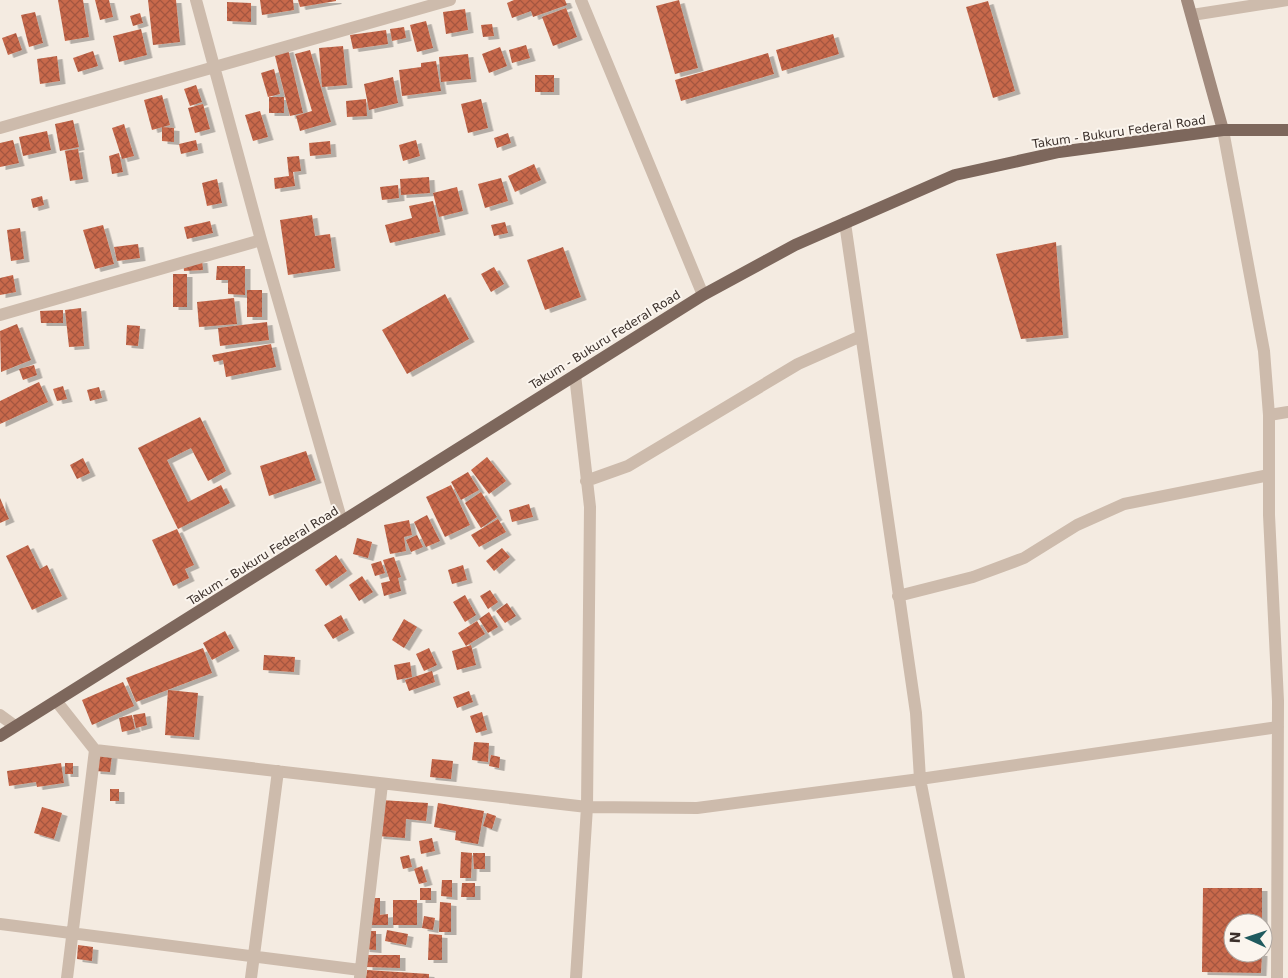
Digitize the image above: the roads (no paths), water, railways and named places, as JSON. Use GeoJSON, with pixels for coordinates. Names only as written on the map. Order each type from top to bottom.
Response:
{"type":"FeatureCollection","features":[{"type":"Feature","properties":{"kind":"main road","name":"Takum - Bukuru Federal Road"},"geometry":{"type":"LineString","coordinates":[[0,736],[58,702],[703,295],[795,245],[955,175],[1059,152],[1222,130],[1288,130]]}},
{"type":"Feature","properties":{"kind":"street"},"geometry":{"type":"LineString","coordinates":[[196,0],[261,240],[342,522]]}},
{"type":"Feature","properties":{"kind":"street"},"geometry":{"type":"LineString","coordinates":[[0,128],[450,0]]}},
{"type":"Feature","properties":{"kind":"street"},"geometry":{"type":"LineString","coordinates":[[581,0],[703,295]]}},
{"type":"Feature","properties":{"kind":"street"},"geometry":{"type":"LineString","coordinates":[[1187,0],[1222,130],[1264,351],[1269,415],[1269,475],[1283,700],[1278,727],[1277,978]]}},
{"type":"Feature","properties":{"kind":"street"},"geometry":{"type":"LineString","coordinates":[[1192,15],[1288,0]]}},
{"type":"Feature","properties":{"kind":"street"},"geometry":{"type":"LineString","coordinates":[[845,223],[916,713],[920,779],[959,978]]}},
{"type":"Feature","properties":{"kind":"street"},"geometry":{"type":"LineString","coordinates":[[0,315],[261,240]]}},
{"type":"Feature","properties":{"kind":"street"},"geometry":{"type":"LineString","coordinates":[[586,481],[628,466],[798,364],[861,336]]}},
{"type":"Feature","properties":{"kind":"street"},"geometry":{"type":"LineString","coordinates":[[575,375],[590,507],[587,807],[576,978]]}},
{"type":"Feature","properties":{"kind":"street"},"geometry":{"type":"LineString","coordinates":[[1269,415],[1288,412]]}},
{"type":"Feature","properties":{"kind":"street"},"geometry":{"type":"LineString","coordinates":[[898,596],[973,577],[1024,558],[1077,526],[1124,504],[1269,475]]}},
{"type":"Feature","properties":{"kind":"street"},"geometry":{"type":"LineString","coordinates":[[58,702],[95,750],[66,978]]}},
{"type":"Feature","properties":{"kind":"street"},"geometry":{"type":"LineString","coordinates":[[0,715],[15,726]]}},
{"type":"Feature","properties":{"kind":"street"},"geometry":{"type":"LineString","coordinates":[[95,750],[587,807],[696,808],[920,779],[1278,727]]}},
{"type":"Feature","properties":{"kind":"street"},"geometry":{"type":"LineString","coordinates":[[251,978],[278,771]]}},
{"type":"Feature","properties":{"kind":"street"},"geometry":{"type":"LineString","coordinates":[[0,924],[254,956],[360,974],[382,784]]}}]}
